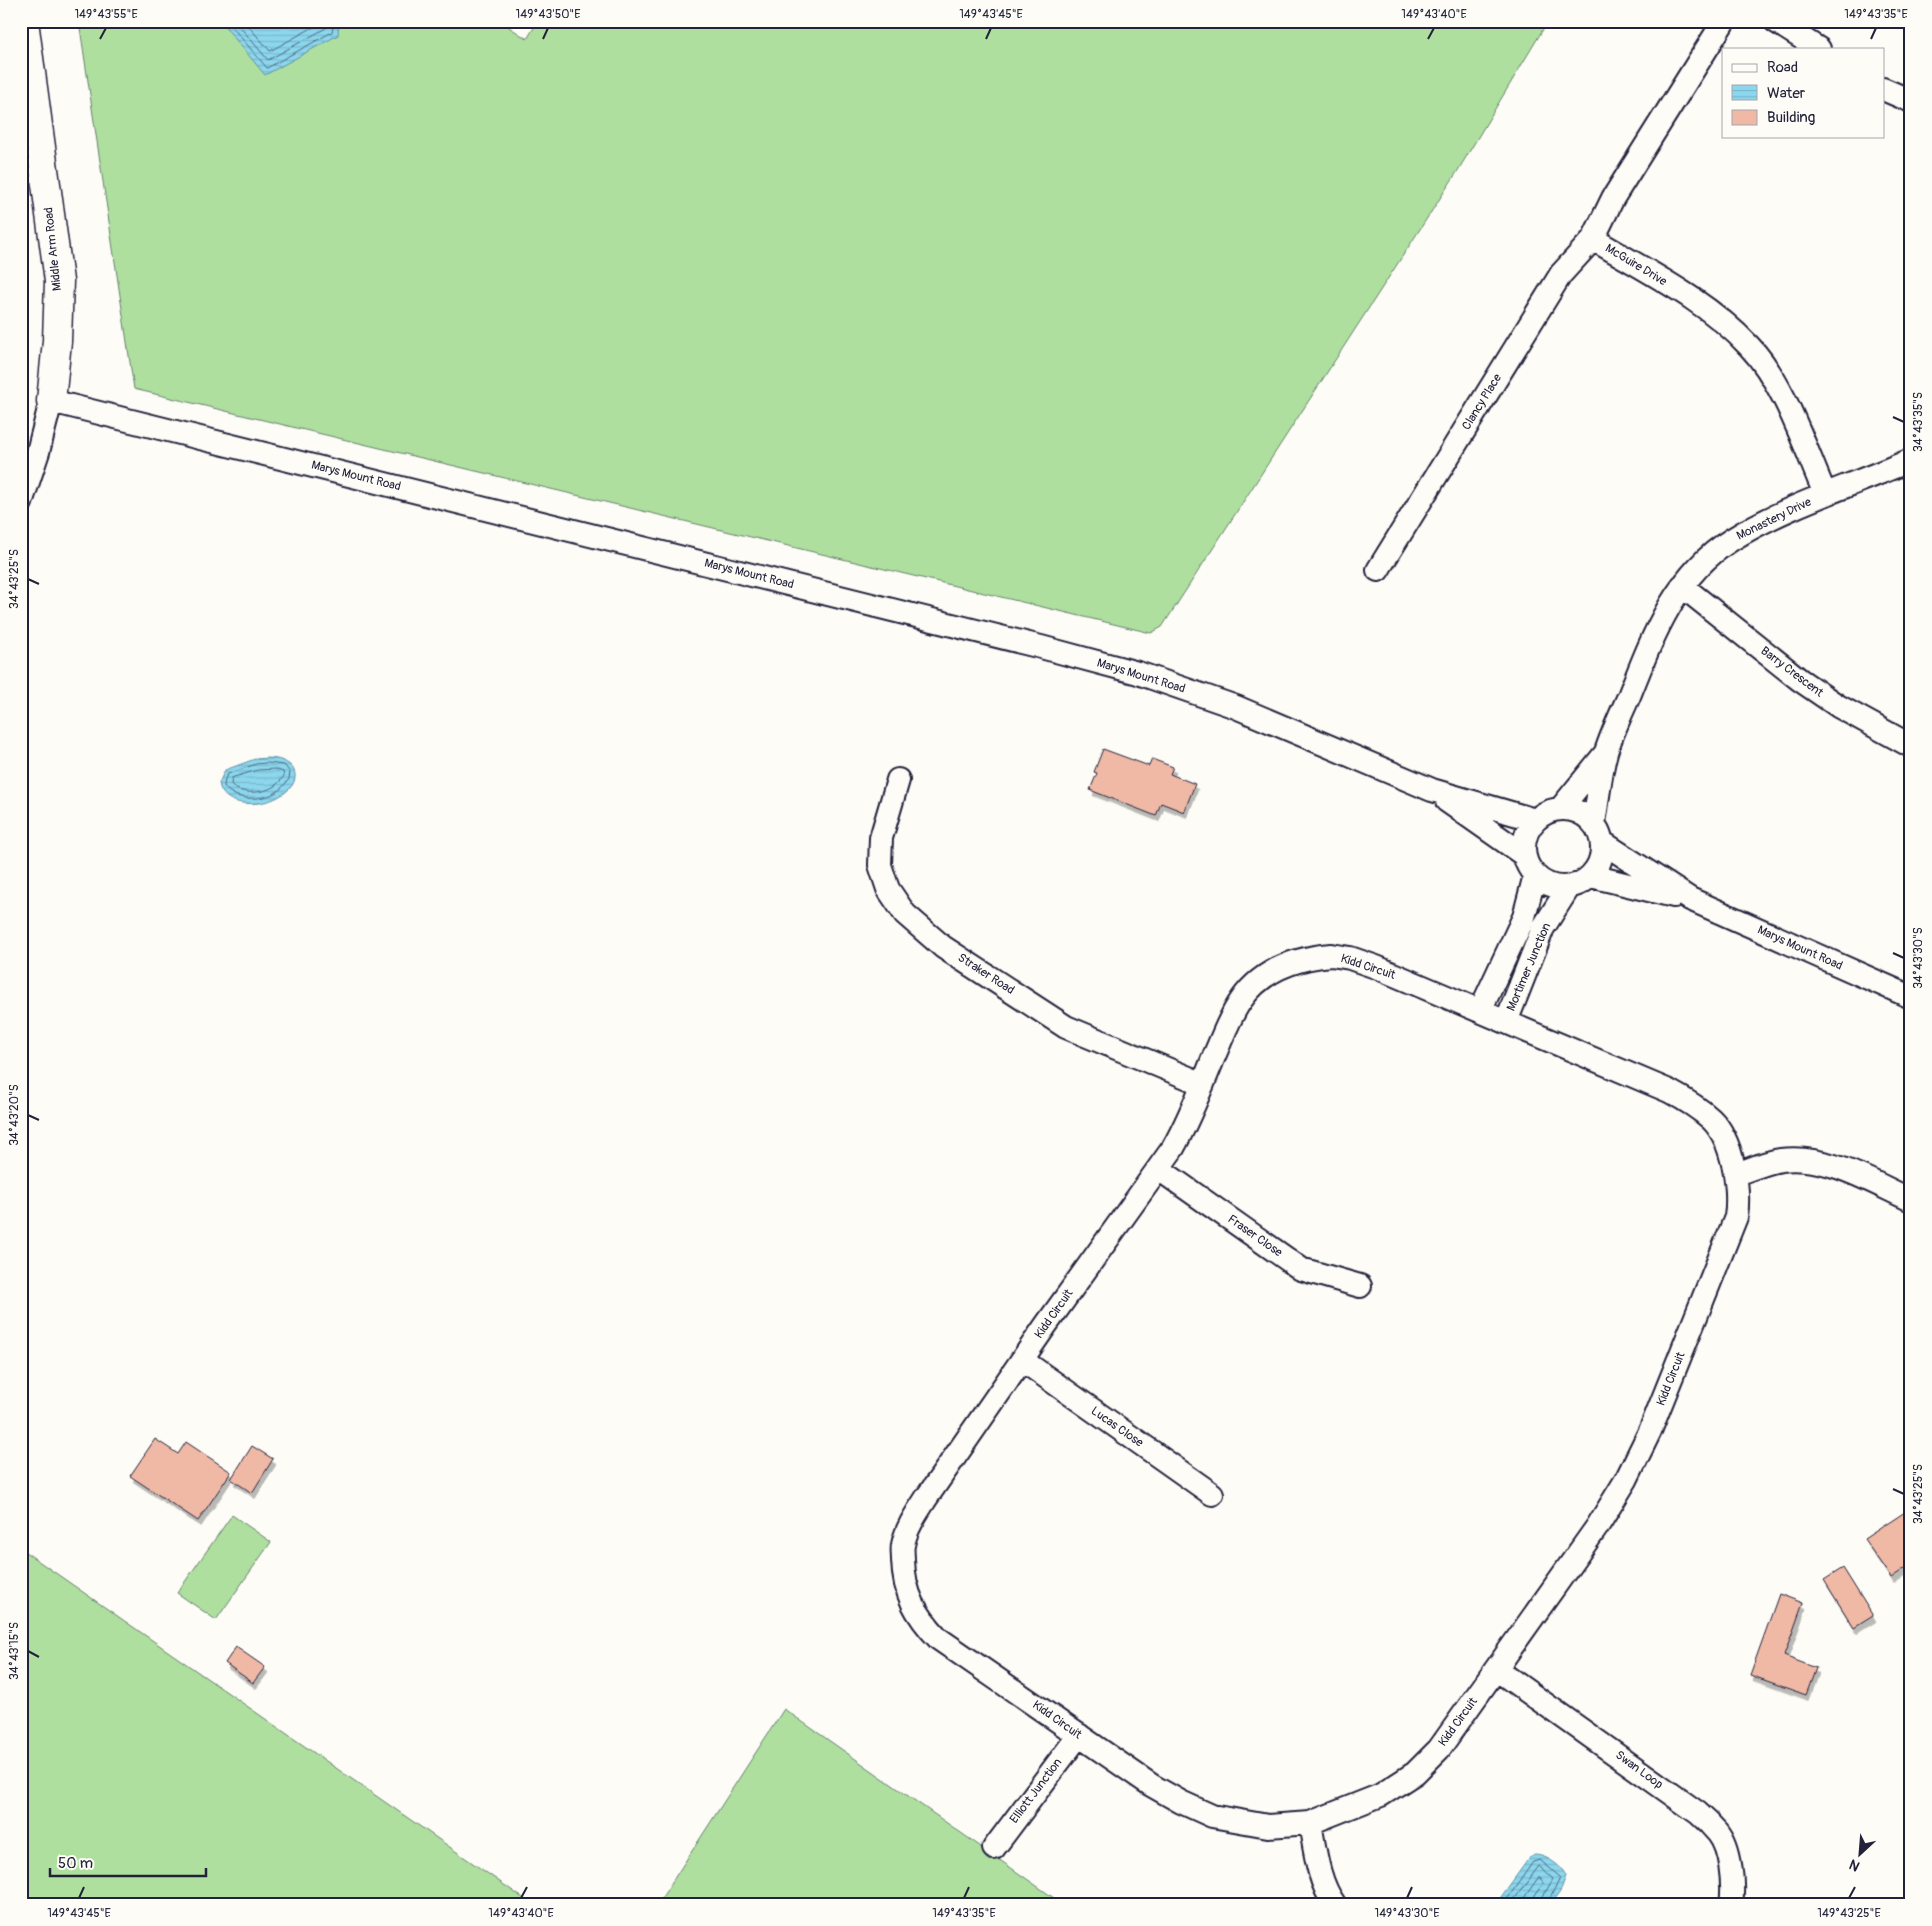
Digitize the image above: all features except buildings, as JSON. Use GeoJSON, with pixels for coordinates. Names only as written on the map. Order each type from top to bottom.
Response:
{"type":"FeatureCollection","features":[{"type":"Feature","properties":{"kind":"main road","name":"Middle Arm Road"},"geometry":{"type":"LineString","coordinates":[[24,21],[59,281],[57,341],[51,401]]}},
{"type":"Feature","properties":{"kind":"street","name":"McGuire Drive"},"geometry":{"type":"LineString","coordinates":[[1724,21],[1613,198],[1592,239],[1715,315],[1750,346],[1773,379],[1825,494]]}},
{"type":"Feature","properties":{"kind":"street"},"geometry":{"type":"LineString","coordinates":[[1775,21],[1817,48]]}},
{"type":"Feature","properties":{"kind":"street"},"geometry":{"type":"LineString","coordinates":[[1884,88],[1911,101]]}},
{"type":"Feature","properties":{"kind":"street","name":"Clancy Place"},"geometry":{"type":"LineString","coordinates":[[1378,570],[1561,274],[1592,239]]}},
{"type":"Feature","properties":{"kind":"street","name":"Middle Arm Road"},"geometry":{"type":"LineString","coordinates":[[21,503],[38,452],[51,401]]}},
{"type":"Feature","properties":{"kind":"street","name":"Marys Mount Road"},"geometry":{"type":"LineString","coordinates":[[51,401],[1022,642],[1138,673],[1236,707],[1432,790],[1535,820]]}},
{"type":"Feature","properties":{"kind":"street","name":"Monastery Drive"},"geometry":{"type":"LineString","coordinates":[[1598,832],[1606,752],[1649,645],[1682,586],[1704,561],[1729,541],[1763,522],[1825,494],[1911,460]]}},
{"type":"Feature","properties":{"kind":"street","name":"Barry Crescent"},"geometry":{"type":"LineString","coordinates":[[1682,586],[1800,680],[1838,706],[1911,746]]}},
{"type":"Feature","properties":{"kind":"street","name":"Monastery Drive"},"geometry":{"type":"LineString","coordinates":[[1561,808],[1606,752]]}},
{"type":"Feature","properties":{"kind":"street","name":"Straker Road"},"geometry":{"type":"LineString","coordinates":[[898,780],[881,838],[880,865],[888,889],[905,914],[943,947],[1066,1027],[1203,1084]]}},
{"type":"Feature","properties":{"kind":"street","name":"Marys Mount Road"},"geometry":{"type":"LineString","coordinates":[[1432,790],[1524,855]]}},
{"type":"Feature","properties":{"kind":"street"},"geometry":{"type":"LineString","coordinates":[[1561,808],[1585,814],[1598,832],[1602,854],[1598,866],[1590,876],[1581,883],[1569,887],[1556,886],[1545,882],[1535,875],[1528,866],[1524,855],[1524,842],[1528,830],[1535,820],[1551,810],[1561,808]]}},
{"type":"Feature","properties":{"kind":"street","name":"Marys Mount Road"},"geometry":{"type":"LineString","coordinates":[[1598,832],[1690,899]]}},
{"type":"Feature","properties":{"kind":"street","name":"Mortimer Junction"},"geometry":{"type":"LineString","coordinates":[[1480,1011],[1524,917],[1535,875]]}},
{"type":"Feature","properties":{"kind":"street","name":"Marys Mount Road"},"geometry":{"type":"LineString","coordinates":[[1590,876],[1690,899],[1911,997]]}},
{"type":"Feature","properties":{"kind":"street","name":"Mortimer Junction"},"geometry":{"type":"LineString","coordinates":[[1506,1022],[1543,928],[1569,887]]}},
{"type":"Feature","properties":{"kind":"street","name":"Kidd Circuit"},"geometry":{"type":"LineString","coordinates":[[1331,955],[1350,958],[1376,967],[1480,1011],[1669,1091],[1692,1104],[1712,1120],[1723,1136],[1736,1174],[1738,1205],[1736,1217],[1650,1431],[1630,1472],[1597,1527],[1439,1749],[1415,1773],[1381,1795],[1310,1823],[1268,1826],[1212,1816],[1181,1802],[1151,1785],[939,1639],[923,1622],[912,1604],[903,1567],[902,1545],[912,1522],[927,1497],[1022,1360],[1159,1169],[1188,1121],[1225,1031],[1242,999],[1253,986],[1270,973],[1292,962],[1331,955]]}},
{"type":"Feature","properties":{"kind":"street"},"geometry":{"type":"LineString","coordinates":[[1736,1174],[1780,1160],[1814,1161],[1836,1166],[1911,1200]]}},
{"type":"Feature","properties":{"kind":"street","name":"Fraser Close"},"geometry":{"type":"LineString","coordinates":[[1159,1169],[1301,1268],[1360,1286]]}},
{"type":"Feature","properties":{"kind":"street","name":"Lucas Close"},"geometry":{"type":"LineString","coordinates":[[1022,1360],[1212,1494]]}},
{"type":"Feature","properties":{"kind":"street","name":"Swan Loop"},"geometry":{"type":"LineString","coordinates":[[1496,1669],[1698,1813],[1719,1834],[1729,1858],[1732,1894],[1730,1905]]}},
{"type":"Feature","properties":{"kind":"street","name":"Elliott Junction"},"geometry":{"type":"LineString","coordinates":[[994,1848],[1079,1735]]}},
{"type":"Feature","properties":{"kind":"street"},"geometry":{"type":"LineString","coordinates":[[1310,1823],[1323,1881],[1335,1905]]}},
{"type":"Feature","properties":{"kind":"green space"},"geometry":{"type":"Polygon","coordinates":[[[79,21],[500,21],[527,39],[538,21],[1548,21],[1457,172],[1162,627],[1151,633],[134,389],[79,21]]]}},
{"type":"Feature","properties":{"kind":"green space"},"geometry":{"type":"Polygon","coordinates":[[[232,1515],[271,1542],[216,1620],[177,1593],[232,1515]]]}},
{"type":"Feature","properties":{"kind":"green space"},"geometry":{"type":"Polygon","coordinates":[[[21,1549],[533,1905],[21,1905],[21,1549]]]}},
{"type":"Feature","properties":{"kind":"green space"},"geometry":{"type":"Polygon","coordinates":[[[784,1709],[1064,1905],[657,1905],[784,1709]]]}},
{"type":"Feature","properties":{"kind":"water"},"geometry":{"type":"Polygon","coordinates":[[[225,21],[339,21],[338,35],[265,75],[222,23],[225,21]]]}},
{"type":"Feature","properties":{"kind":"water"},"geometry":{"type":"Polygon","coordinates":[[[255,759],[278,759],[292,767],[295,779],[287,791],[278,797],[262,803],[252,804],[234,801],[222,791],[219,783],[225,770],[255,759]]]}},
{"type":"Feature","properties":{"kind":"water"},"geometry":{"type":"Polygon","coordinates":[[[1535,1855],[1549,1859],[1564,1872],[1566,1876],[1560,1892],[1551,1904],[1498,1905],[1498,1901],[1527,1861],[1535,1855]]]}}]}
